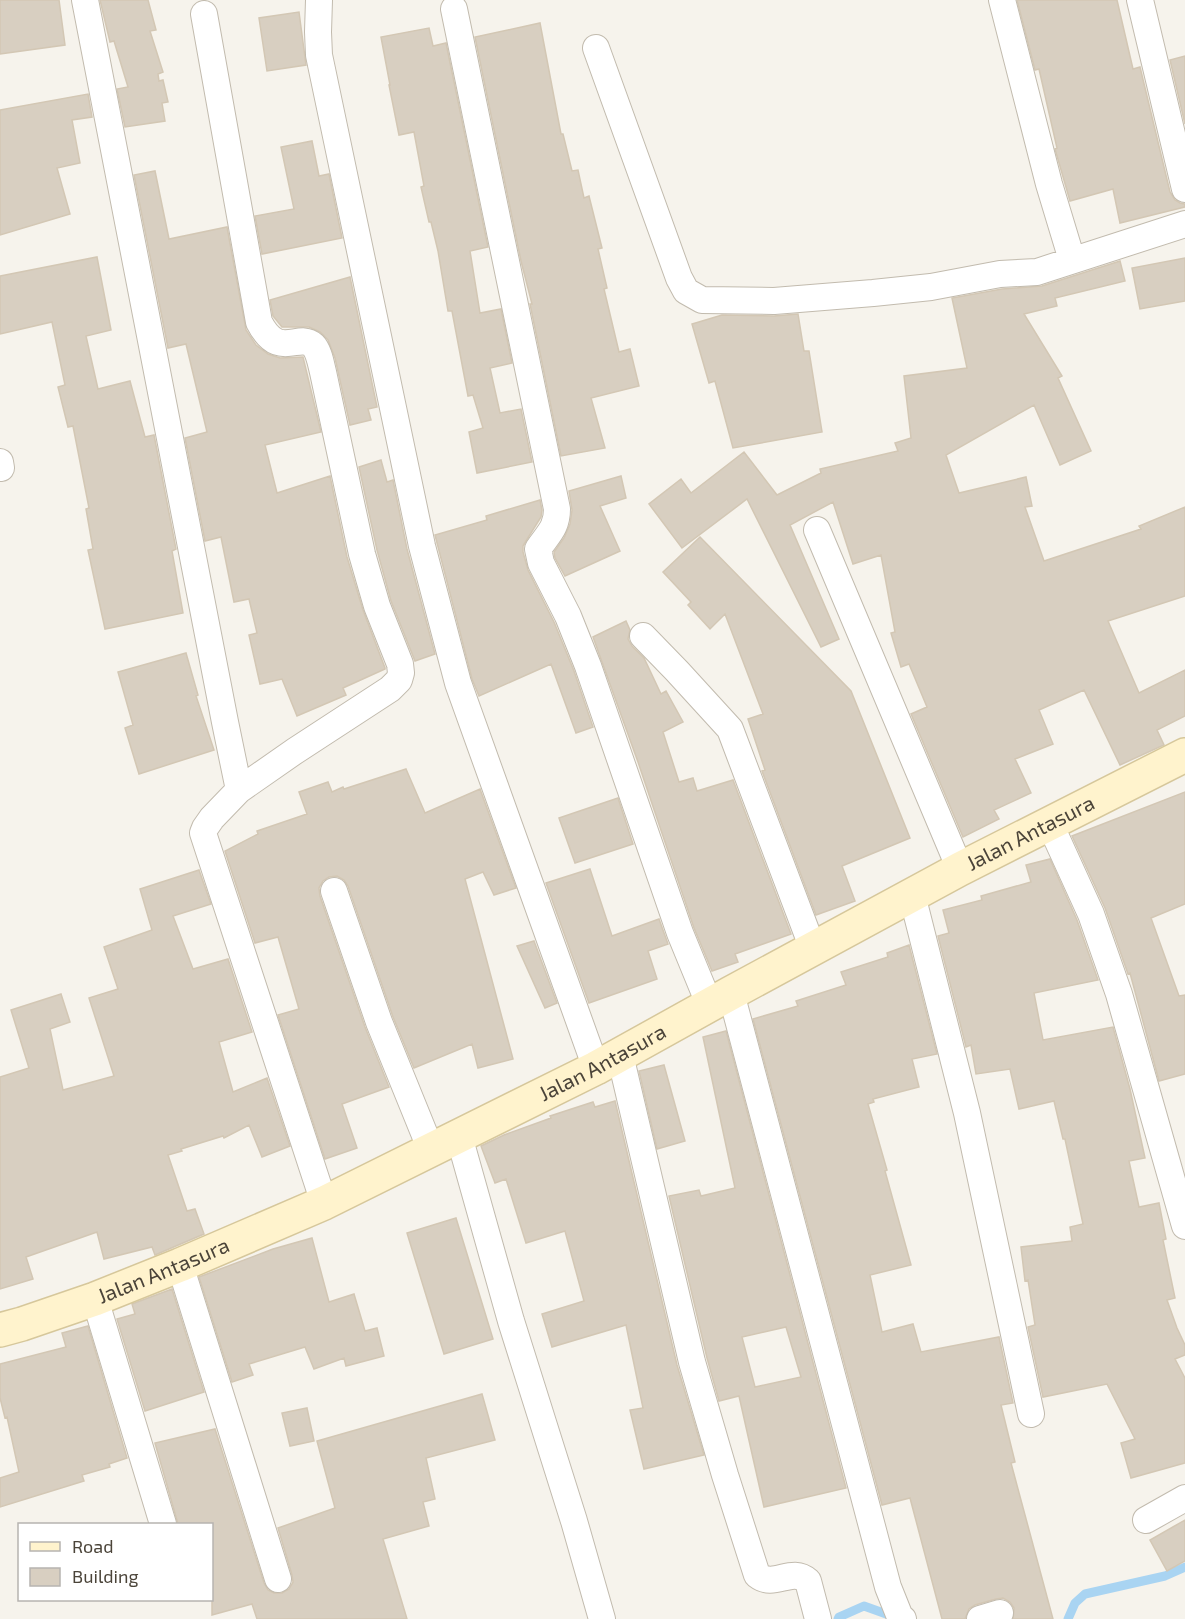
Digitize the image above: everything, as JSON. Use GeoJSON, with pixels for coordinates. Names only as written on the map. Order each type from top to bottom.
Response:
{"type":"FeatureCollection","features":[{"type":"Feature","properties":{"kind":"main road","name":"Jalan Antasura"},"geometry":{"type":"LineString","coordinates":[[0,1330],[95,1299],[324,1203],[608,1061],[960,869],[1185,755]]}},
{"type":"Feature","properties":{"kind":"street"},"geometry":{"type":"LineString","coordinates":[[86,0],[239,790]]}},
{"type":"Feature","properties":{"kind":"street"},"geometry":{"type":"LineString","coordinates":[[320,0],[318,32],[320,55],[428,569],[458,682],[608,1061],[692,1362],[757,1575],[769,1581],[793,1575],[804,1578],[808,1581],[818,1619]]}},
{"type":"Feature","properties":{"kind":"street"},"geometry":{"type":"LineString","coordinates":[[1002,0],[1049,184],[1072,260]]}},
{"type":"Feature","properties":{"kind":"street"},"geometry":{"type":"LineString","coordinates":[[1140,0],[1185,189]]}},
{"type":"Feature","properties":{"kind":"street"},"geometry":{"type":"LineString","coordinates":[[454,9],[557,509],[557,520],[553,530],[538,549],[541,563],[568,616],[588,666],[680,933],[720,999],[888,1587],[900,1617],[903,1619]]}},
{"type":"Feature","properties":{"kind":"street"},"geometry":{"type":"LineString","coordinates":[[204,14],[259,322],[265,333],[275,342],[290,344],[306,341],[312,344],[317,351],[362,554],[377,606],[396,652],[401,673],[399,680],[390,689],[239,790],[212,818],[203,836],[324,1203]]}},
{"type":"Feature","properties":{"kind":"street"},"geometry":{"type":"LineString","coordinates":[[596,48],[679,278],[686,291],[702,300],[774,301],[873,293],[931,287],[1000,274],[1037,272],[1185,224]]}},
{"type":"Feature","properties":{"kind":"street"},"geometry":{"type":"LineString","coordinates":[[817,530],[960,869]]}},
{"type":"Feature","properties":{"kind":"street"},"geometry":{"type":"LineString","coordinates":[[643,636],[730,729],[813,950]]}},
{"type":"Feature","properties":{"kind":"street"},"geometry":{"type":"LineString","coordinates":[[1050,824],[1091,914],[1119,994],[1185,1226]]}},
{"type":"Feature","properties":{"kind":"street"},"geometry":{"type":"LineString","coordinates":[[334,891],[379,1023],[445,1143],[512,1321],[602,1619]]}},
{"type":"Feature","properties":{"kind":"street"},"geometry":{"type":"LineString","coordinates":[[912,895],[967,1113],[1031,1414]]}},
{"type":"Feature","properties":{"kind":"street"},"geometry":{"type":"LineString","coordinates":[[180,1265],[278,1579]]}},
{"type":"Feature","properties":{"kind":"street"},"geometry":{"type":"LineString","coordinates":[[95,1299],[163,1523]]}},
{"type":"Feature","properties":{"kind":"street"},"geometry":{"type":"LineString","coordinates":[[1146,1520],[1185,1498]]}},
{"type":"Feature","properties":{"kind":"building"},"geometry":{"type":"Polygon","coordinates":[[[0,0],[59,0],[65,45],[0,54],[0,0]]]}},
{"type":"Feature","properties":{"kind":"building"},"geometry":{"type":"Polygon","coordinates":[[[100,0],[148,0],[156,30],[150,31],[163,72],[158,74],[159,81],[163,80],[168,102],[162,103],[165,121],[125,127],[117,89],[128,87],[114,41],[110,42],[100,0]]]}},
{"type":"Feature","properties":{"kind":"building"},"geometry":{"type":"Polygon","coordinates":[[[1017,0],[1117,0],[1133,69],[1140,67],[1170,192],[1175,200],[1185,204],[1185,207],[1120,223],[1113,189],[1070,201],[1055,149],[1057,148],[1039,69],[1035,70],[1017,0]]]}},
{"type":"Feature","properties":{"kind":"building"},"geometry":{"type":"Polygon","coordinates":[[[299,12],[306,65],[267,71],[259,18],[299,12]]]}},
{"type":"Feature","properties":{"kind":"building"},"geometry":{"type":"Polygon","coordinates":[[[540,23],[561,134],[563,134],[572,171],[578,170],[584,198],[589,196],[602,248],[598,249],[607,288],[604,289],[619,352],[630,349],[639,386],[591,398],[605,448],[561,456],[530,304],[532,304],[475,37],[540,23]]]}},
{"type":"Feature","properties":{"kind":"building"},"geometry":{"type":"Polygon","coordinates":[[[429,28],[433,46],[446,43],[488,247],[470,251],[480,313],[501,309],[512,363],[490,368],[500,413],[521,409],[532,462],[477,473],[469,432],[483,428],[473,395],[468,396],[452,311],[448,311],[438,251],[421,187],[424,186],[414,132],[399,135],[381,37],[429,28]]]}},
{"type":"Feature","properties":{"kind":"building"},"geometry":{"type":"Polygon","coordinates":[[[1185,56],[1185,124],[1170,60],[1185,56]]]}},
{"type":"Feature","properties":{"kind":"building"},"geometry":{"type":"Polygon","coordinates":[[[88,94],[92,117],[72,120],[80,163],[57,168],[70,214],[0,235],[0,110],[88,94]]]}},
{"type":"Feature","properties":{"kind":"building"},"geometry":{"type":"Polygon","coordinates":[[[312,141],[319,176],[329,174],[342,238],[262,254],[255,216],[294,209],[281,147],[312,141]]]}},
{"type":"Feature","properties":{"kind":"building"},"geometry":{"type":"Polygon","coordinates":[[[155,171],[169,239],[227,227],[246,330],[256,345],[268,354],[280,358],[303,357],[321,432],[265,445],[277,493],[330,476],[347,557],[363,610],[385,668],[343,688],[346,695],[297,716],[282,679],[260,684],[249,635],[257,633],[249,599],[234,602],[221,537],[205,541],[185,438],[207,432],[186,344],[168,348],[134,175],[155,171]]]}},
{"type":"Feature","properties":{"kind":"building"},"geometry":{"type":"Polygon","coordinates":[[[97,257],[111,330],[86,336],[98,389],[130,381],[145,437],[154,435],[176,549],[172,551],[183,613],[105,629],[88,550],[93,549],[86,509],[89,508],[73,426],[68,427],[58,387],[65,385],[52,322],[0,334],[0,276],[97,257]]]}},
{"type":"Feature","properties":{"kind":"building"},"geometry":{"type":"Polygon","coordinates":[[[1185,258],[1185,301],[1140,309],[1132,268],[1185,258]]]}},
{"type":"Feature","properties":{"kind":"building"},"geometry":{"type":"Polygon","coordinates":[[[1120,261],[1125,281],[1055,298],[1057,306],[1024,314],[1062,376],[1058,378],[1091,451],[1060,465],[1034,405],[946,455],[959,493],[1026,477],[1032,506],[1025,507],[1044,561],[1141,529],[1139,526],[1185,507],[1185,596],[1108,621],[1139,693],[1185,670],[1185,716],[1157,730],[1164,745],[1120,765],[1084,690],[1039,710],[1053,744],[1015,759],[1031,793],[994,810],[999,819],[963,837],[911,714],[927,707],[909,664],[901,667],[891,633],[895,632],[881,555],[853,564],[833,502],[790,525],[839,639],[821,647],[747,499],[682,548],[649,504],[681,479],[691,493],[744,452],[777,495],[821,473],[820,469],[898,451],[895,443],[911,438],[904,376],[967,368],[952,298],[1002,289],[1042,286],[1120,261]]]}},
{"type":"Feature","properties":{"kind":"building"},"geometry":{"type":"Polygon","coordinates":[[[350,277],[377,407],[368,409],[371,420],[350,425],[335,358],[328,340],[320,332],[309,327],[282,327],[273,316],[270,300],[350,277]]]}},
{"type":"Feature","properties":{"kind":"building"},"geometry":{"type":"Polygon","coordinates":[[[798,314],[804,351],[809,351],[822,432],[733,448],[715,381],[709,383],[692,324],[722,315],[798,314]]]}},
{"type":"Feature","properties":{"kind":"building"},"geometry":{"type":"Polygon","coordinates":[[[381,460],[387,482],[393,480],[407,549],[435,654],[415,661],[391,601],[359,467],[381,460]]]}},
{"type":"Feature","properties":{"kind":"building"},"geometry":{"type":"Polygon","coordinates":[[[621,476],[626,498],[600,506],[620,551],[565,576],[554,552],[570,524],[572,510],[569,491],[621,476]]]}},
{"type":"Feature","properties":{"kind":"building"},"geometry":{"type":"Polygon","coordinates":[[[540,500],[541,517],[523,546],[523,552],[528,570],[554,622],[574,671],[593,727],[576,733],[551,664],[479,696],[472,679],[435,535],[487,520],[486,516],[540,500]]]}},
{"type":"Feature","properties":{"kind":"building"},"geometry":{"type":"Polygon","coordinates":[[[700,537],[851,691],[910,838],[842,866],[855,901],[816,915],[762,771],[765,770],[748,719],[763,714],[725,614],[710,629],[688,605],[691,602],[663,572],[700,537]]]}},
{"type":"Feature","properties":{"kind":"building"},"geometry":{"type":"Polygon","coordinates":[[[626,621],[630,630],[628,639],[644,658],[661,694],[666,691],[683,722],[663,732],[679,782],[693,778],[697,791],[733,780],[791,934],[735,954],[738,962],[712,971],[694,928],[593,637],[626,621]]]}},
{"type":"Feature","properties":{"kind":"building"},"geometry":{"type":"Polygon","coordinates":[[[186,653],[198,695],[196,696],[214,750],[139,774],[125,728],[133,725],[118,672],[186,653]]]}},
{"type":"Feature","properties":{"kind":"building"},"geometry":{"type":"Polygon","coordinates":[[[406,769],[425,813],[480,789],[516,888],[494,895],[483,872],[465,879],[513,1059],[478,1068],[472,1044],[414,1068],[393,1017],[348,886],[337,876],[329,877],[319,888],[320,896],[365,1027],[389,1087],[342,1104],[357,1148],[325,1159],[278,1015],[299,1009],[278,937],[255,943],[225,851],[258,834],[257,831],[307,814],[299,792],[328,782],[332,792],[406,769]]]}},
{"type":"Feature","properties":{"kind":"building"},"geometry":{"type":"Polygon","coordinates":[[[1185,792],[1185,904],[1151,918],[1179,996],[1185,995],[1185,1074],[1159,1081],[1130,973],[1128,974],[1105,908],[1072,836],[1185,792]]]}},
{"type":"Feature","properties":{"kind":"building"},"geometry":{"type":"Polygon","coordinates":[[[618,798],[633,844],[575,863],[559,818],[618,798]]]}},
{"type":"Feature","properties":{"kind":"building"},"geometry":{"type":"Polygon","coordinates":[[[1050,859],[1077,920],[1098,980],[1034,993],[1043,1040],[1113,1027],[1130,1089],[1145,1158],[1129,1161],[1139,1207],[1159,1203],[1166,1239],[1163,1240],[1175,1298],[1167,1300],[1185,1345],[1185,1355],[1175,1359],[1185,1378],[1185,1463],[1131,1478],[1121,1443],[1135,1439],[1107,1384],[1043,1397],[1028,1327],[1035,1325],[1028,1280],[1025,1281],[1021,1247],[1072,1241],[1070,1227],[1083,1224],[1065,1139],[1063,1139],[1054,1101],[1019,1109],[1010,1069],[976,1074],[971,1045],[966,1047],[938,936],[949,933],[943,910],[982,900],[981,896],[1031,882],[1026,865],[1050,859]]]}},
{"type":"Feature","properties":{"kind":"building"},"geometry":{"type":"Polygon","coordinates":[[[590,869],[612,936],[659,919],[668,944],[648,951],[657,979],[589,1003],[546,883],[590,869]]]}},
{"type":"Feature","properties":{"kind":"building"},"geometry":{"type":"Polygon","coordinates":[[[199,870],[211,904],[173,916],[193,969],[228,959],[252,1032],[219,1042],[233,1092],[267,1078],[290,1146],[262,1157],[249,1125],[224,1138],[223,1136],[168,1155],[187,1211],[195,1209],[204,1234],[155,1255],[152,1247],[104,1259],[97,1232],[26,1257],[33,1279],[0,1289],[0,1077],[29,1068],[11,1010],[61,994],[70,1022],[50,1029],[63,1090],[114,1076],[89,998],[118,989],[104,947],[152,930],[140,889],[199,870]]]}},
{"type":"Feature","properties":{"kind":"building"},"geometry":{"type":"Polygon","coordinates":[[[534,941],[557,1003],[545,1008],[517,946],[534,941]]]}},
{"type":"Feature","properties":{"kind":"building"},"geometry":{"type":"Polygon","coordinates":[[[909,945],[937,1054],[912,1059],[919,1087],[873,1099],[874,1102],[868,1104],[911,1265],[870,1275],[882,1332],[913,1324],[921,1352],[999,1337],[1013,1403],[1001,1405],[1015,1462],[1011,1463],[1053,1619],[1013,1619],[1014,1608],[1003,1598],[975,1605],[969,1609],[965,1619],[942,1619],[910,1498],[882,1505],[753,1019],[798,1006],[796,1001],[846,985],[841,972],[888,957],[887,953],[909,945]]]}},
{"type":"Feature","properties":{"kind":"building"},"geometry":{"type":"Polygon","coordinates":[[[726,1031],[846,1488],[764,1507],[739,1396],[719,1401],[669,1196],[699,1190],[701,1196],[735,1188],[703,1037],[726,1031]],[[786,1327],[742,1337],[755,1387],[801,1377],[786,1327]]]}},
{"type":"Feature","properties":{"kind":"building"},"geometry":{"type":"Polygon","coordinates":[[[664,1065],[685,1141],[657,1149],[639,1071],[664,1065]]]}},
{"type":"Feature","properties":{"kind":"building"},"geometry":{"type":"Polygon","coordinates":[[[615,1101],[677,1365],[704,1455],[644,1469],[630,1410],[643,1408],[626,1325],[552,1347],[542,1314],[584,1301],[565,1231],[526,1243],[506,1179],[495,1183],[481,1146],[551,1118],[550,1116],[593,1102],[595,1107],[615,1101]]]}},
{"type":"Feature","properties":{"kind":"building"},"geometry":{"type":"Polygon","coordinates":[[[456,1218],[493,1339],[444,1354],[407,1233],[456,1218]]]}},
{"type":"Feature","properties":{"kind":"building"},"geometry":{"type":"Polygon","coordinates":[[[312,1238],[329,1302],[354,1294],[365,1331],[377,1328],[384,1356],[346,1366],[344,1358],[314,1369],[305,1347],[249,1364],[253,1375],[232,1382],[199,1277],[273,1249],[312,1238]]]}},
{"type":"Feature","properties":{"kind":"building"},"geometry":{"type":"Polygon","coordinates":[[[172,1289],[204,1392],[145,1411],[117,1319],[135,1314],[132,1304],[172,1289]]]}},
{"type":"Feature","properties":{"kind":"building"},"geometry":{"type":"Polygon","coordinates":[[[88,1326],[127,1458],[109,1464],[110,1467],[82,1475],[84,1481],[0,1507],[0,1478],[19,1472],[7,1417],[5,1418],[0,1398],[0,1364],[66,1347],[62,1333],[88,1326]]]}},
{"type":"Feature","properties":{"kind":"building"},"geometry":{"type":"Polygon","coordinates":[[[482,1394],[495,1440],[426,1458],[435,1499],[423,1502],[429,1526],[383,1539],[407,1619],[257,1619],[252,1604],[212,1615],[213,1523],[178,1523],[155,1443],[215,1429],[264,1583],[268,1590],[282,1593],[289,1589],[293,1582],[278,1528],[335,1508],[317,1441],[482,1394]]]}},
{"type":"Feature","properties":{"kind":"building"},"geometry":{"type":"Polygon","coordinates":[[[307,1408],[314,1441],[290,1446],[282,1413],[307,1408]]]}},
{"type":"Feature","properties":{"kind":"building"},"geometry":{"type":"Polygon","coordinates":[[[1185,1520],[1185,1561],[1167,1571],[1150,1540],[1185,1520]]]}},
{"type":"Feature","properties":{"kind":"waterway"},"geometry":{"type":"LineString","coordinates":[[1068,1619],[1075,1603],[1085,1594],[1165,1576],[1185,1567]]}},
{"type":"Feature","properties":{"kind":"waterway"},"geometry":{"type":"LineString","coordinates":[[838,1619],[864,1606],[889,1615],[892,1619]]}}]}
